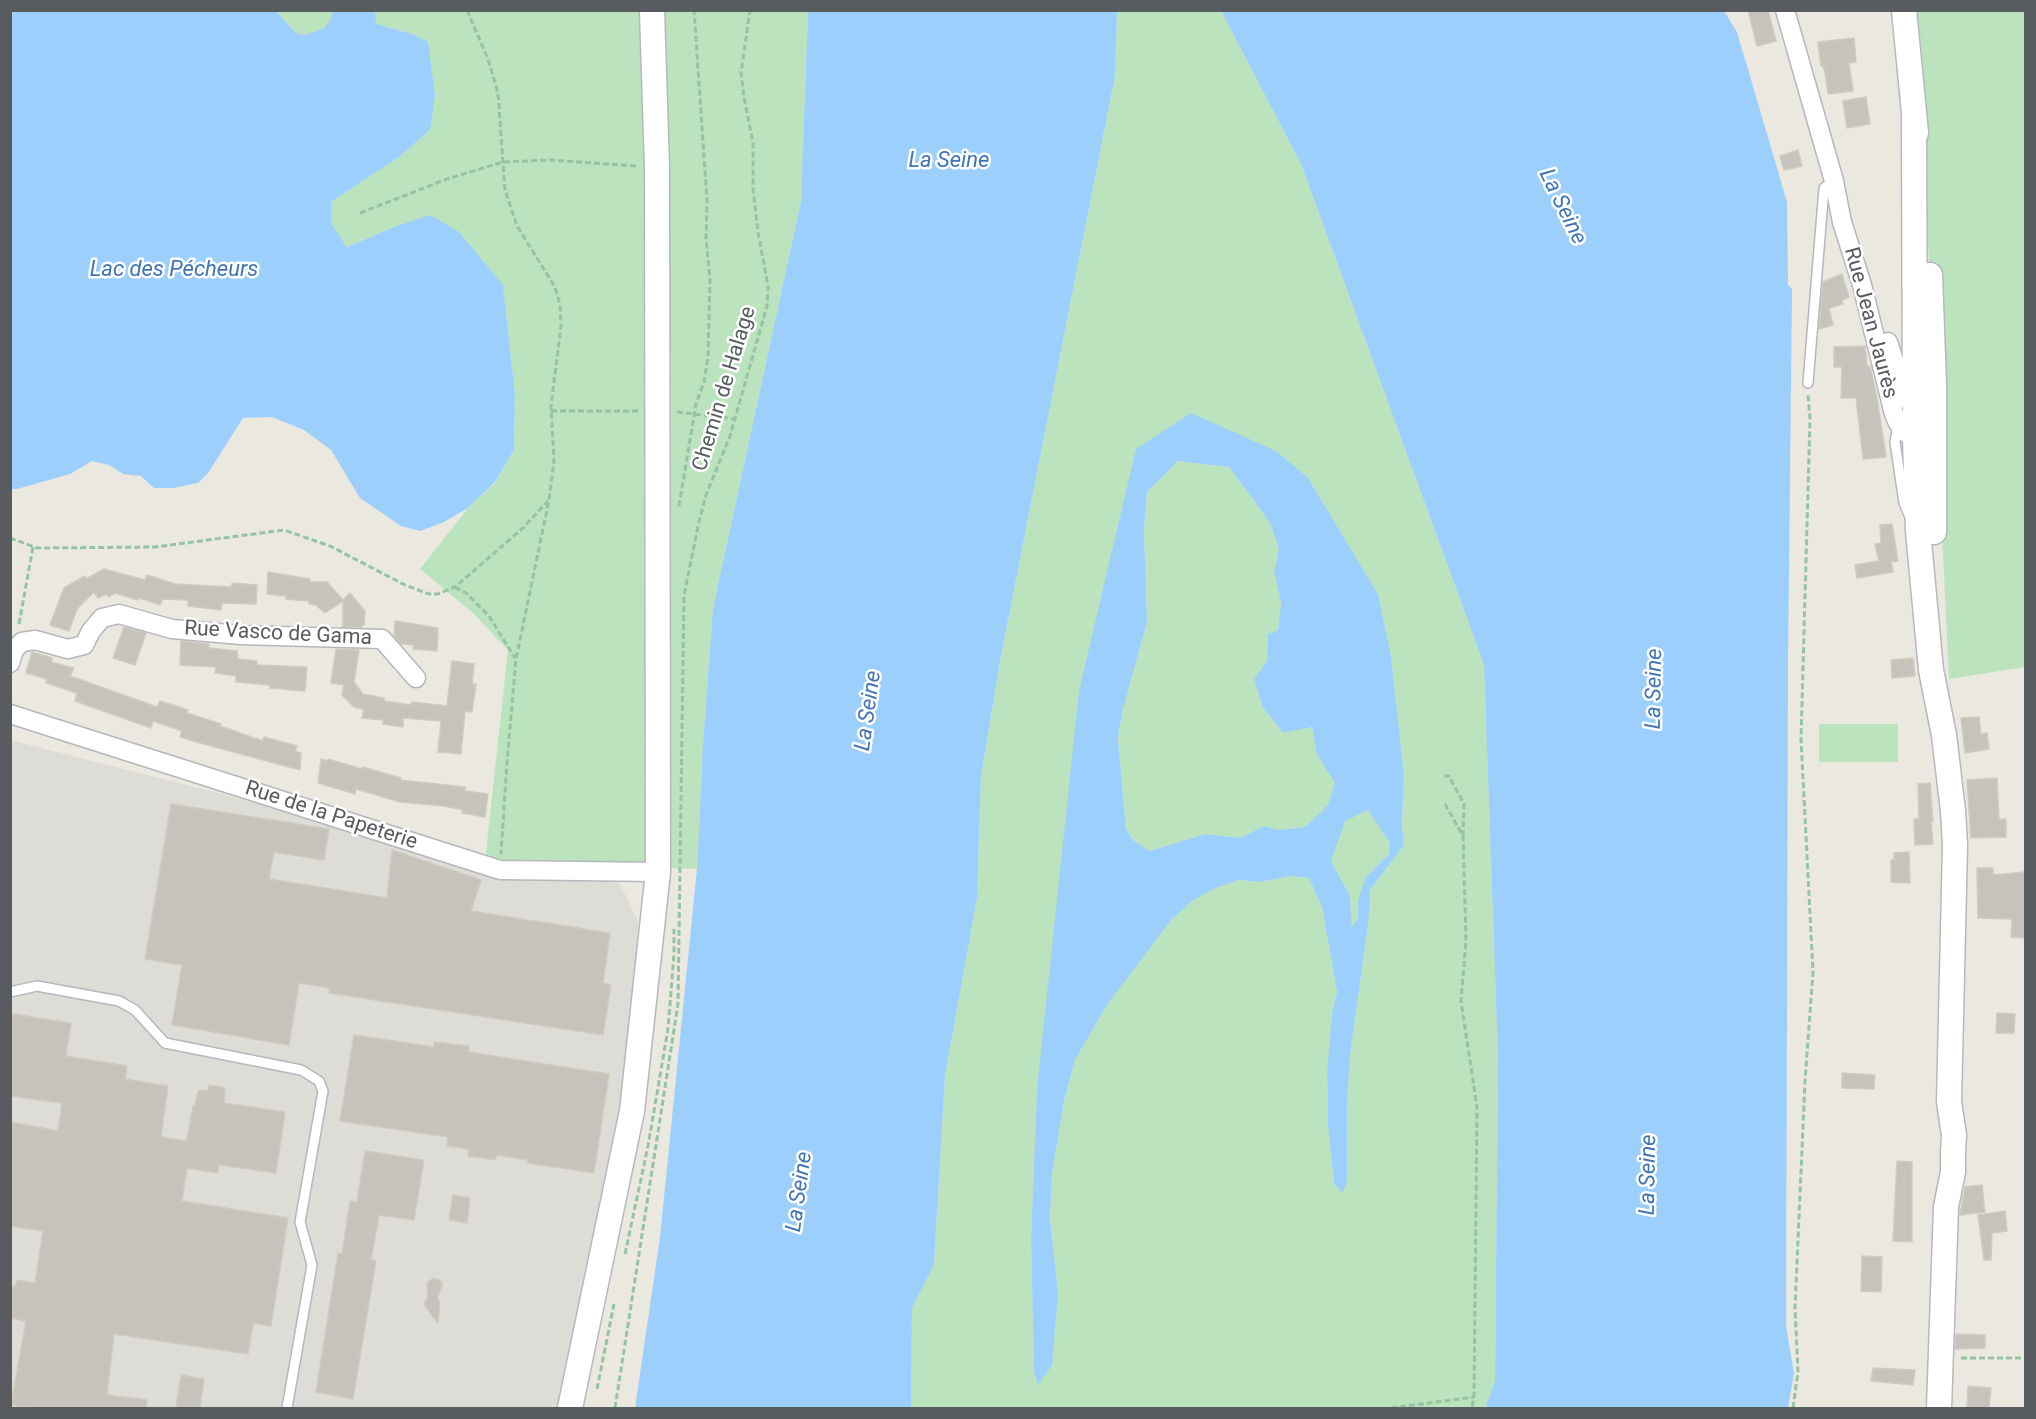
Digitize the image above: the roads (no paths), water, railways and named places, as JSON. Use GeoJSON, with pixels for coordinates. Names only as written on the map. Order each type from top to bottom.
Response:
{"type":"FeatureCollection","features":[{"type":"Feature","properties":{"kind":"main road"},"geometry":{"type":"LineString","coordinates":[[570,1408],[632,1111],[658,872],[657,168],[652,10]]}},
{"type":"Feature","properties":{"kind":"main road"},"geometry":{"type":"LineString","coordinates":[[1904,10],[1932,305],[1913,418],[1918,528],[1931,670],[1944,735]]}},
{"type":"Feature","properties":{"kind":"main road"},"geometry":{"type":"LineString","coordinates":[[1914,117],[1900,378],[1913,418],[1934,574],[1944,735],[1953,811],[1955,872],[1949,1102],[1942,1133],[1942,1171],[1946,1207],[1939,1408]]}},
{"type":"Feature","properties":{"kind":"street","name":"Rue Jean Jaurès"},"geometry":{"type":"LineString","coordinates":[[1785,10],[1835,182],[1853,219],[1913,418]]}},
{"type":"Feature","properties":{"kind":"street","name":"Rue Vasco de Gama"},"geometry":{"type":"LineString","coordinates":[[14,655],[22,642],[35,640],[68,649],[84,645],[91,631],[102,618],[119,614],[172,629],[241,635],[382,639],[416,678]]}},
{"type":"Feature","properties":{"kind":"street","name":"Rue de la Papeterie"},"geometry":{"type":"LineString","coordinates":[[10,714],[501,870],[658,872]]}},
{"type":"Feature","properties":{"kind":"lane"},"geometry":{"type":"LineString","coordinates":[[1808,383],[1824,188],[1835,182]]}},
{"type":"Feature","properties":{"kind":"lane"},"geometry":{"type":"LineString","coordinates":[[10,992],[37,986],[119,1001],[135,1010],[165,1043],[301,1070],[319,1081],[323,1090],[300,1222],[312,1265],[287,1408]]}},
{"type":"Feature","properties":{"kind":"water","name":"Lac des Pécheurs"},"geometry":{"type":"Polygon","coordinates":[[[11,10],[276,11],[296,33],[305,35],[324,28],[331,19],[333,11],[375,11],[376,24],[412,34],[428,42],[435,95],[430,130],[399,157],[331,202],[331,223],[347,247],[430,215],[459,232],[503,285],[515,394],[514,450],[495,482],[468,508],[444,522],[420,531],[401,526],[360,498],[331,450],[304,430],[272,417],[243,418],[208,473],[198,483],[173,488],[154,488],[141,476],[123,474],[109,465],[92,461],[70,474],[11,489],[11,10]]]}},
{"type":"Feature","properties":{"kind":"water","name":"La Seine"},"geometry":{"type":"Polygon","coordinates":[[[808,11],[1117,11],[1115,76],[1000,661],[981,777],[977,898],[945,1076],[934,1265],[912,1308],[911,1408],[635,1408],[660,1237],[697,869],[713,608],[801,201],[808,11]]]}},
{"type":"Feature","properties":{"kind":"water"},"geometry":{"type":"Polygon","coordinates":[[[1221,11],[1724,11],[1737,32],[1787,202],[1788,285],[1792,289],[1788,662],[1786,1325],[1794,1373],[1788,1408],[1485,1408],[1495,1381],[1498,1058],[1484,665],[1301,164],[1221,11]]]}},
{"type":"Feature","properties":{"kind":"water"},"geometry":{"type":"Polygon","coordinates":[[[1191,413],[1276,451],[1308,478],[1378,594],[1391,656],[1404,776],[1402,824],[1404,845],[1370,890],[1366,880],[1370,892],[1368,926],[1350,1055],[1347,1182],[1342,1193],[1334,1183],[1328,1126],[1327,1072],[1332,1013],[1337,992],[1322,907],[1309,878],[1291,876],[1260,882],[1239,880],[1213,889],[1192,901],[1172,919],[1107,1005],[1075,1060],[1065,1097],[1052,1173],[1050,1218],[1058,1293],[1052,1365],[1038,1385],[1034,1372],[1031,1239],[1037,1089],[1079,691],[1136,449],[1191,413]],[[1178,461],[1147,492],[1144,531],[1147,622],[1122,713],[1118,738],[1126,829],[1134,841],[1150,851],[1205,834],[1240,838],[1264,826],[1279,830],[1305,827],[1328,805],[1335,783],[1317,755],[1312,727],[1283,733],[1263,708],[1254,679],[1267,661],[1268,634],[1278,630],[1281,603],[1274,571],[1279,549],[1270,523],[1229,467],[1178,461]],[[1368,810],[1345,821],[1331,861],[1350,896],[1352,927],[1358,919],[1358,901],[1365,878],[1389,854],[1390,843],[1368,810]]]}}]}
